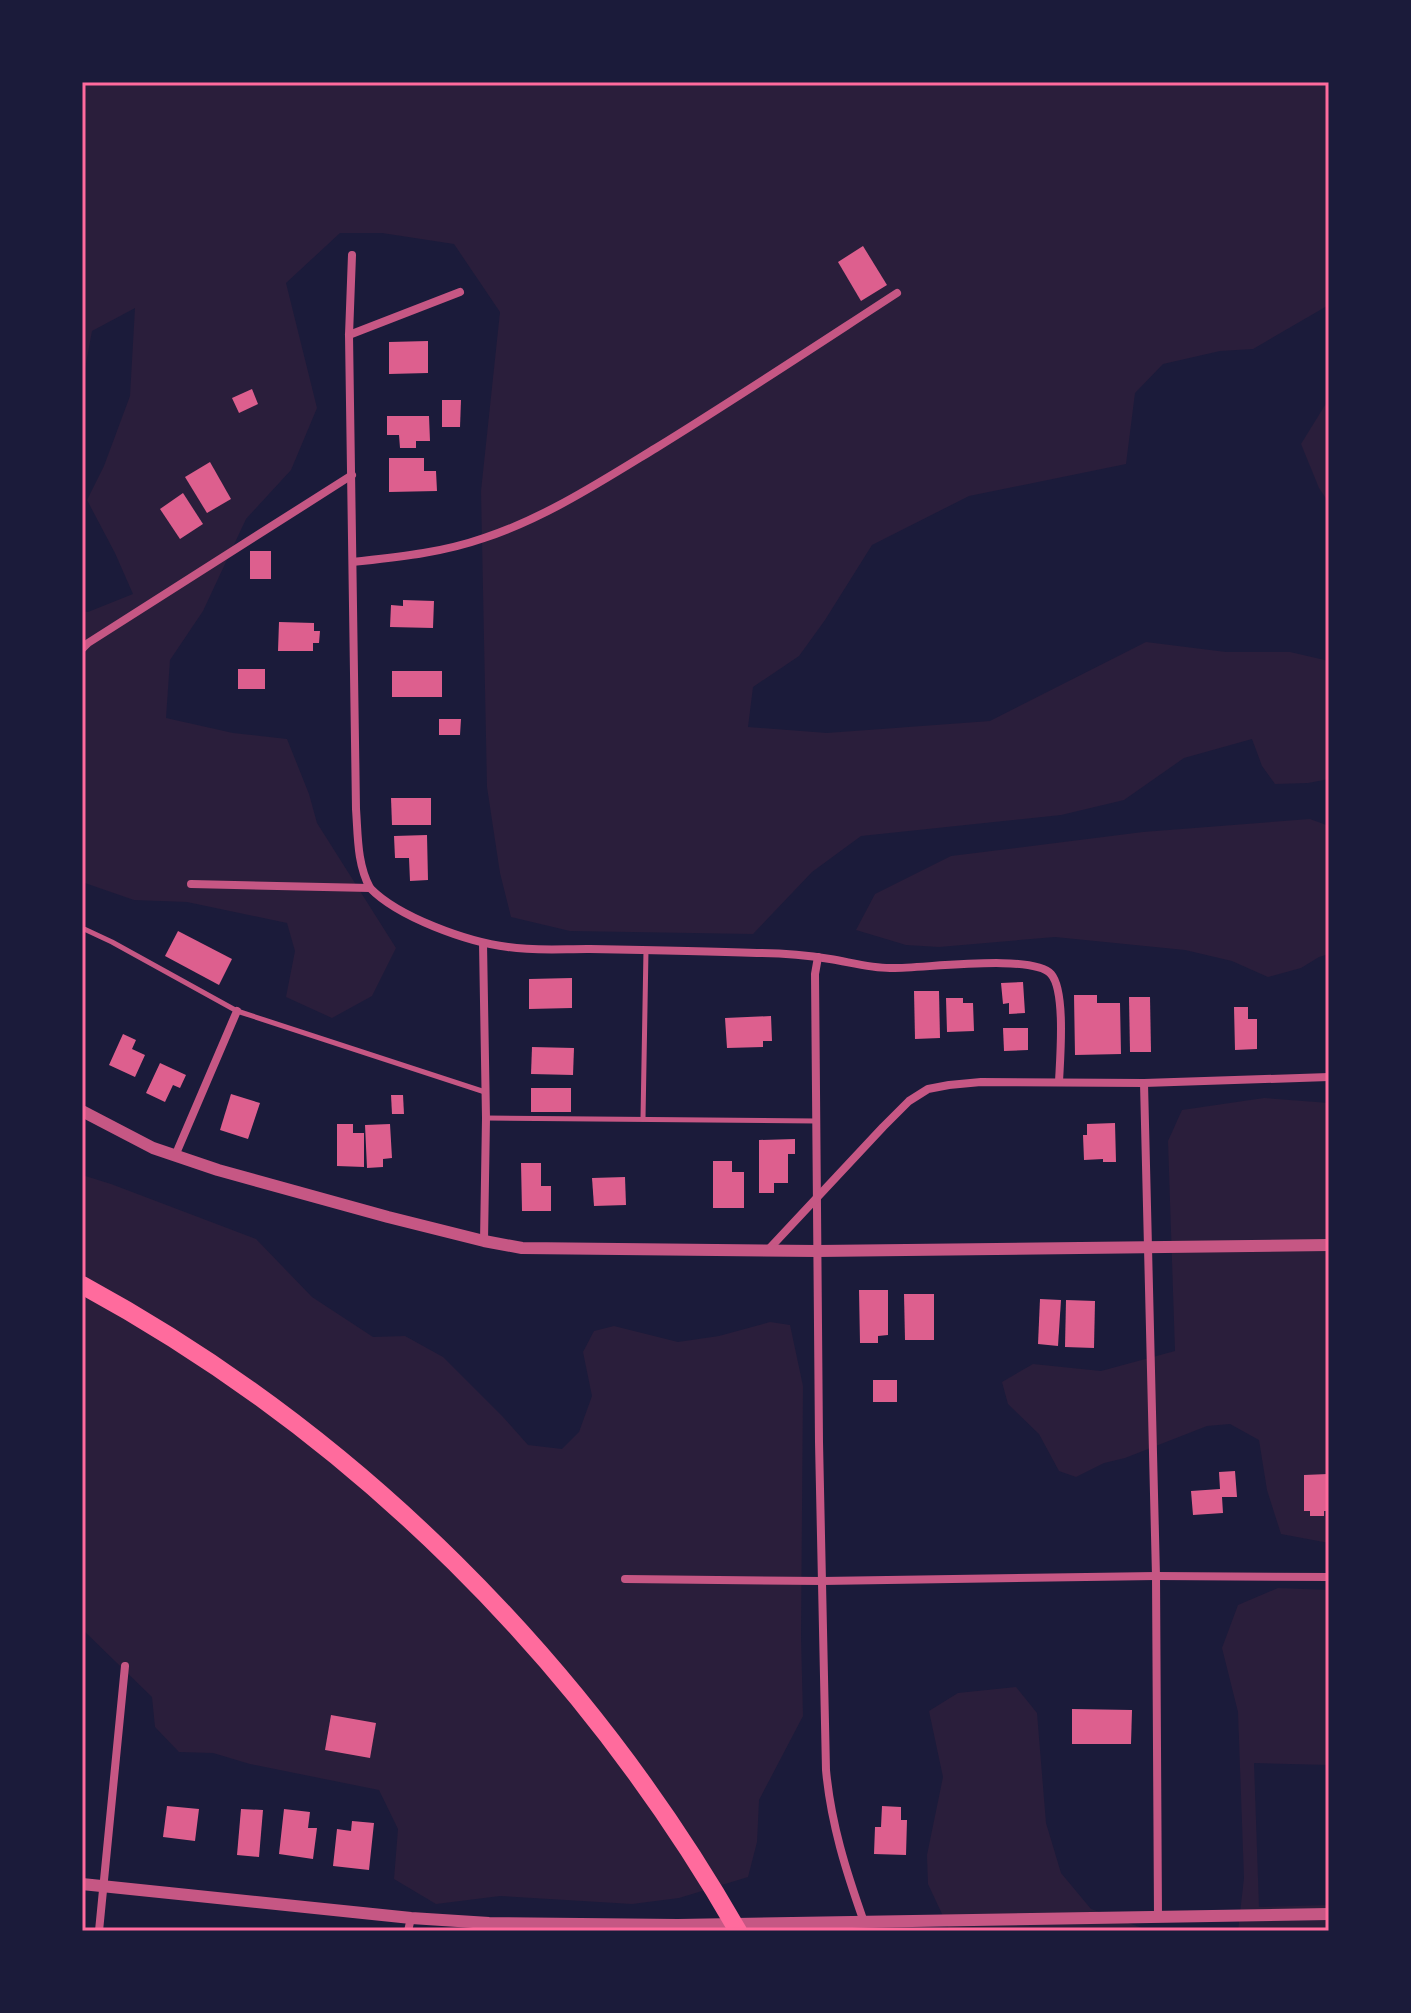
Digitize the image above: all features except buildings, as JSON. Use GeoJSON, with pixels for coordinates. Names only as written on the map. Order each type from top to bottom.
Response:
{"type":"FeatureCollection","features":[{"type":"Feature","properties":{"kind":"highway"},"geometry":{"type":"LineString","coordinates":[[82,1285],[195,1352],[253,1391],[323,1444],[401,1509],[439,1546],[514,1622],[616,1746],[713,1886],[738,1931]]}},
{"type":"Feature","properties":{"kind":"street"},"geometry":{"type":"LineString","coordinates":[[352,255],[349,335],[356,809],[360,862],[370,888],[391,906],[424,922],[483,943],[510,948],[760,953],[818,957],[888,968],[989,963],[1030,965],[1048,971],[1058,988],[1061,1019],[1059,1082]]}},
{"type":"Feature","properties":{"kind":"street"},"geometry":{"type":"LineString","coordinates":[[349,335],[460,292]]}},
{"type":"Feature","properties":{"kind":"street"},"geometry":{"type":"LineString","coordinates":[[353,562],[443,551],[487,538],[537,516],[602,481],[715,412],[897,293]]}},
{"type":"Feature","properties":{"kind":"street"},"geometry":{"type":"LineString","coordinates":[[82,649],[352,475]]}},
{"type":"Feature","properties":{"kind":"street"},"geometry":{"type":"LineString","coordinates":[[191,884],[370,888]]}},
{"type":"Feature","properties":{"kind":"street"},"geometry":{"type":"LineString","coordinates":[[483,943],[486,1118],[484,1241]]}},
{"type":"Feature","properties":{"kind":"street"},"geometry":{"type":"LineString","coordinates":[[818,957],[815,974],[816,1198],[826,1770],[829,1806],[844,1866],[864,1922]]}},
{"type":"Feature","properties":{"kind":"street"},"geometry":{"type":"LineString","coordinates":[[175,1156],[237,1011]]}},
{"type":"Feature","properties":{"kind":"street"},"geometry":{"type":"LineString","coordinates":[[767,1251],[909,1101],[928,1089],[981,1082],[1144,1083],[1329,1077]]}},
{"type":"Feature","properties":{"kind":"street"},"geometry":{"type":"LineString","coordinates":[[1144,1083],[1156,1576],[1158,1917]]}},
{"type":"Feature","properties":{"kind":"street"},"geometry":{"type":"LineString","coordinates":[[82,1111],[153,1148],[218,1170],[388,1217],[522,1248],[817,1251],[1329,1245]]}},
{"type":"Feature","properties":{"kind":"street"},"geometry":{"type":"LineString","coordinates":[[625,1579],[822,1581],[1329,1577]]}},
{"type":"Feature","properties":{"kind":"street"},"geometry":{"type":"LineString","coordinates":[[99,1931],[125,1666]]}},
{"type":"Feature","properties":{"kind":"street"},"geometry":{"type":"LineString","coordinates":[[82,1884],[409,1924],[678,1928],[1329,1914]]}},
{"type":"Feature","properties":{"kind":"lane"},"geometry":{"type":"LineString","coordinates":[[82,928],[237,1011],[485,1092]]}},
{"type":"Feature","properties":{"kind":"lane"},"geometry":{"type":"LineString","coordinates":[[643,1119],[646,950]]}},
{"type":"Feature","properties":{"kind":"lane"},"geometry":{"type":"LineString","coordinates":[[486,1118],[816,1121]]}},
{"type":"Feature","properties":{"kind":"shaded area"},"geometry":{"type":"Polygon","coordinates":[[[82,82],[1329,82],[1327,306],[1253,349],[1220,351],[1163,364],[1135,393],[1126,464],[969,496],[872,545],[799,656],[753,687],[748,727],[827,733],[990,721],[1146,642],[1226,652],[1290,652],[1329,661],[1329,779],[1275,784],[1262,766],[1252,739],[1184,758],[1124,800],[1061,815],[861,836],[812,872],[753,934],[570,931],[511,917],[500,873],[487,787],[481,491],[500,312],[454,244],[382,233],[340,233],[286,283],[317,408],[291,470],[246,519],[203,611],[170,660],[166,718],[233,733],[287,739],[317,823],[396,948],[372,996],[332,1018],[286,997],[295,951],[287,923],[187,902],[134,900],[82,882],[82,611],[88,612],[133,594],[87,500],[104,466],[130,396],[135,308],[92,331],[82,385],[82,82]]]}},
{"type":"Feature","properties":{"kind":"shaded area"},"geometry":{"type":"Polygon","coordinates":[[[1327,402],[1329,503],[1319,488],[1301,444],[1327,402]]]}},
{"type":"Feature","properties":{"kind":"shaded area"},"geometry":{"type":"Polygon","coordinates":[[[1310,819],[1329,826],[1329,954],[1301,968],[1268,977],[1232,961],[1185,950],[1055,937],[939,947],[906,945],[856,930],[875,894],[951,856],[1143,832],[1310,819]]]}},
{"type":"Feature","properties":{"kind":"shaded area"},"geometry":{"type":"Polygon","coordinates":[[[1264,1098],[1329,1103],[1329,1543],[1281,1534],[1267,1490],[1259,1440],[1230,1424],[1207,1426],[1104,1463],[1076,1477],[1059,1471],[1039,1434],[1008,1404],[1002,1382],[1033,1364],[1101,1371],[1175,1351],[1168,1141],[1182,1110],[1264,1098]]]}},
{"type":"Feature","properties":{"kind":"shaded area"},"geometry":{"type":"Polygon","coordinates":[[[82,1175],[256,1239],[312,1297],[373,1337],[405,1336],[443,1357],[528,1445],[562,1449],[579,1432],[592,1396],[583,1352],[594,1331],[614,1326],[678,1342],[719,1336],[770,1322],[790,1325],[803,1386],[803,1716],[759,1800],[757,1842],[748,1877],[679,1898],[632,1904],[500,1896],[436,1904],[394,1879],[398,1829],[379,1790],[250,1764],[213,1753],[179,1752],[155,1727],[152,1697],[82,1629],[82,1175]]]}},
{"type":"Feature","properties":{"kind":"shaded area"},"geometry":{"type":"Polygon","coordinates":[[[1278,1588],[1329,1590],[1329,1765],[1254,1763],[1259,1907],[1329,1905],[1329,1931],[1238,1931],[1244,1878],[1238,1712],[1222,1648],[1238,1605],[1278,1588]]]}},
{"type":"Feature","properties":{"kind":"shaded area"},"geometry":{"type":"Polygon","coordinates":[[[1016,1687],[1037,1713],[1046,1823],[1061,1873],[1091,1909],[1150,1931],[950,1931],[928,1884],[927,1855],[943,1777],[929,1711],[958,1693],[1016,1687]]]}}]}
